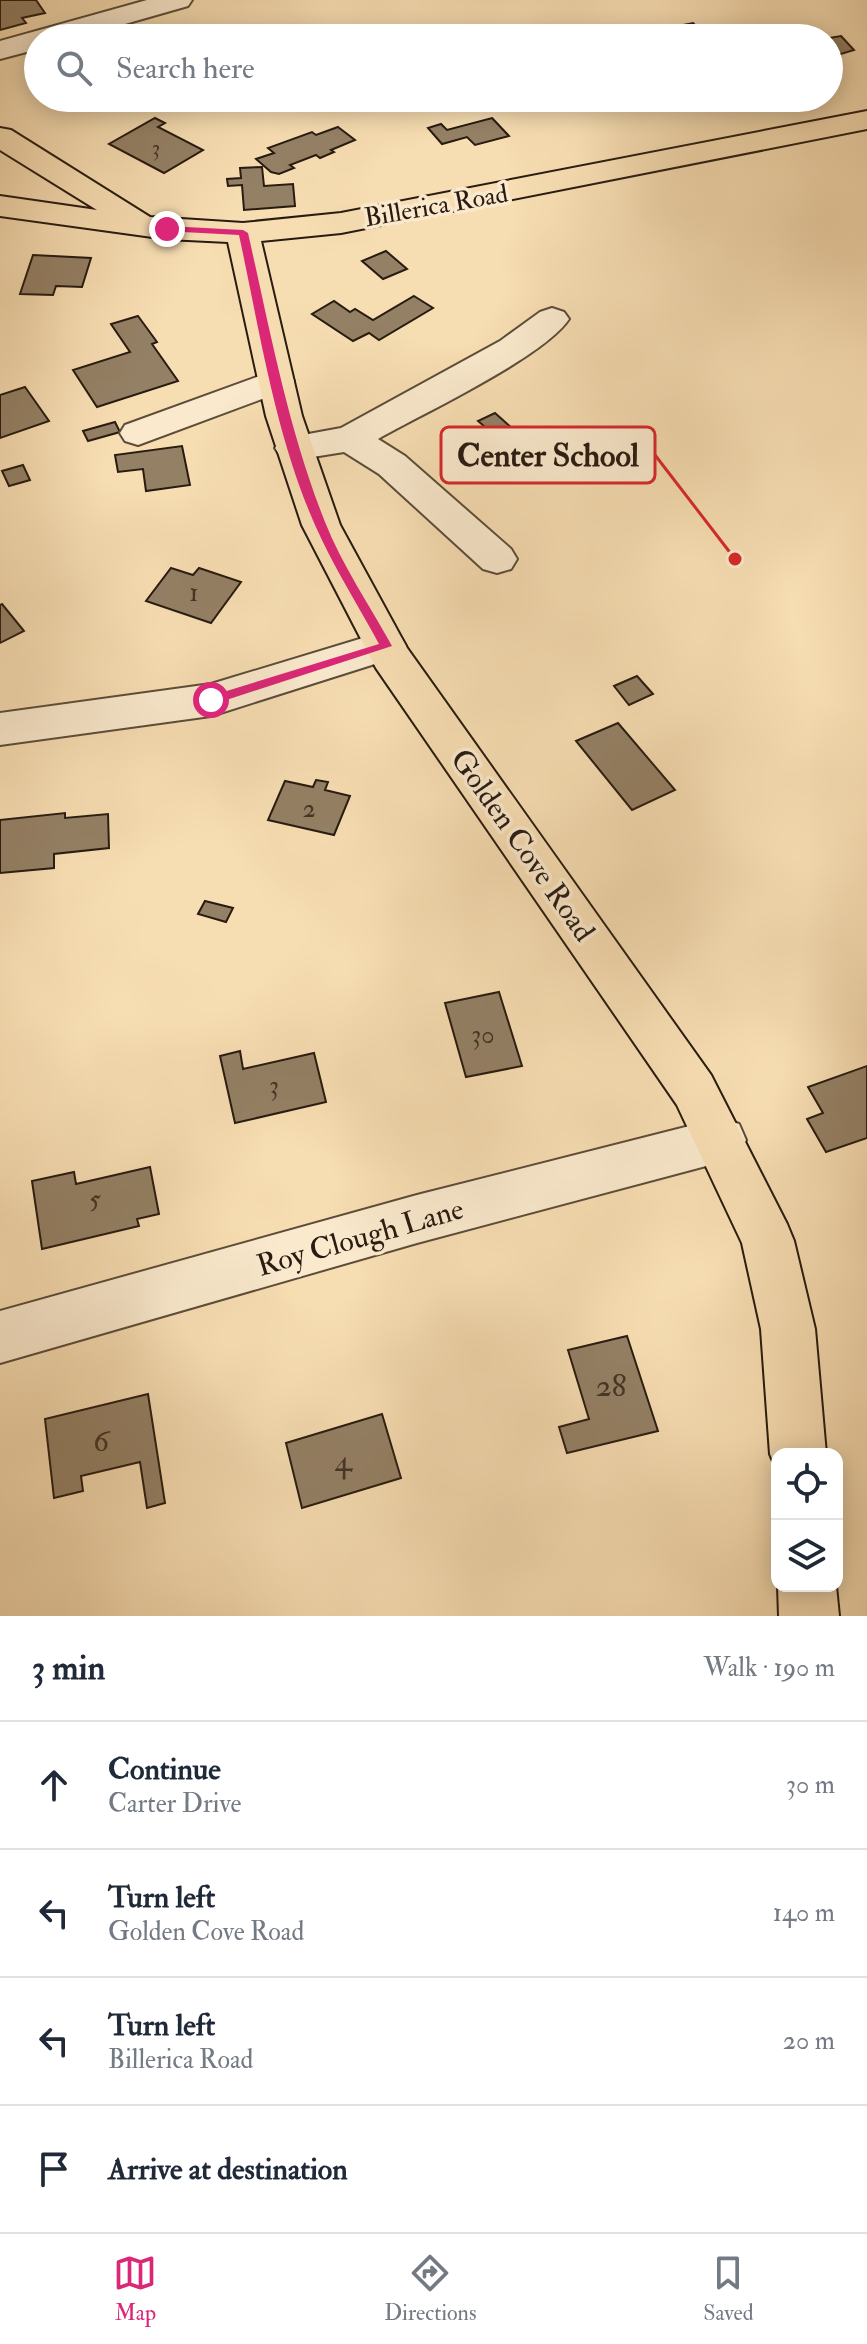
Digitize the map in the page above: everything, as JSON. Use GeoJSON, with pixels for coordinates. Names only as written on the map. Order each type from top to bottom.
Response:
{"type":"FeatureCollection","features":[{"type":"Feature","properties":{"kind":"main road","name":"Billerica Road"},"geometry":{"type":"LineString","coordinates":[[0,206],[146,226],[243,233],[341,223],[867,120]]}},
{"type":"Feature","properties":{"kind":"main road"},"geometry":{"type":"LineString","coordinates":[[0,137],[146,226]]}},
{"type":"Feature","properties":{"kind":"main road","name":"Golden Cove Road"},"geometry":{"type":"LineString","coordinates":[[243,233],[276,381],[294,448],[321,525],[386,646],[694,1090],[768,1241],[788,1329],[798,1448]]}},
{"type":"Feature","properties":{"kind":"main road"},"geometry":{"type":"LineString","coordinates":[[807,1592],[809,1616]]}},
{"type":"Feature","properties":{"kind":"street"},"geometry":{"type":"LineString","coordinates":[[93,24],[178,0]]}},
{"type":"Feature","properties":{"kind":"street"},"geometry":{"type":"LineString","coordinates":[[0,50],[24,44]]}},
{"type":"Feature","properties":{"kind":"street"},"geometry":{"type":"LineString","coordinates":[[294,448],[350,439],[512,349],[552,319]]}},
{"type":"Feature","properties":{"kind":"street"},"geometry":{"type":"LineString","coordinates":[[138,433],[276,381]]}},
{"type":"Feature","properties":{"kind":"street"},"geometry":{"type":"LineString","coordinates":[[350,439],[392,465],[497,559]]}},
{"type":"Feature","properties":{"kind":"street"},"geometry":{"type":"LineString","coordinates":[[0,729],[211,700],[386,646]]}},
{"type":"Feature","properties":{"kind":"street","name":"Roy Clough Lane"},"geometry":{"type":"LineString","coordinates":[[0,1337],[417,1219],[721,1140]]}},
{"type":"Feature","properties":{"kind":"building"},"geometry":{"type":"Polygon","coordinates":[[[0,0],[36,0],[45,13],[22,18],[26,23],[0,30],[0,0]]]}},
{"type":"Feature","properties":{"kind":"building"},"geometry":{"type":"Polygon","coordinates":[[[843,38],[854,50],[843,53],[843,38]]]}},
{"type":"Feature","properties":{"kind":"building"},"geometry":{"type":"Polygon","coordinates":[[[155,118],[165,123],[158,127],[203,150],[164,173],[109,144],[155,118]]]}},
{"type":"Feature","properties":{"kind":"building"},"geometry":{"type":"Polygon","coordinates":[[[492,118],[509,136],[475,145],[467,137],[442,144],[428,128],[441,124],[447,130],[492,118]]]}},
{"type":"Feature","properties":{"kind":"building"},"geometry":{"type":"Polygon","coordinates":[[[338,127],[355,140],[320,158],[316,155],[290,165],[294,168],[279,174],[271,172],[256,159],[274,153],[268,148],[312,132],[316,135],[338,127]]]}},
{"type":"Feature","properties":{"kind":"building"},"geometry":{"type":"Polygon","coordinates":[[[262,167],[264,186],[293,184],[295,206],[244,210],[242,185],[228,186],[227,179],[241,178],[240,168],[262,167]]]}},
{"type":"Feature","properties":{"kind":"building"},"geometry":{"type":"Polygon","coordinates":[[[386,251],[407,269],[383,279],[362,261],[386,251]]]}},
{"type":"Feature","properties":{"kind":"building"},"geometry":{"type":"Polygon","coordinates":[[[33,255],[91,258],[82,287],[56,286],[53,295],[20,294],[33,255]]]}},
{"type":"Feature","properties":{"kind":"building"},"geometry":{"type":"Polygon","coordinates":[[[414,296],[433,308],[379,340],[369,333],[353,341],[312,314],[334,301],[350,312],[355,309],[373,320],[414,296]]]}},
{"type":"Feature","properties":{"kind":"building"},"geometry":{"type":"Polygon","coordinates":[[[138,316],[157,342],[152,344],[178,381],[97,407],[73,370],[130,352],[111,324],[138,316]]]}},
{"type":"Feature","properties":{"kind":"building"},"geometry":{"type":"Polygon","coordinates":[[[25,387],[49,421],[0,438],[0,395],[25,387]]]}},
{"type":"Feature","properties":{"kind":"building"},"geometry":{"type":"Polygon","coordinates":[[[495,413],[513,429],[497,437],[478,421],[495,413]]]}},
{"type":"Feature","properties":{"kind":"building"},"geometry":{"type":"Polygon","coordinates":[[[115,422],[120,432],[88,441],[83,431],[115,422]]]}},
{"type":"Feature","properties":{"kind":"building"},"geometry":{"type":"Polygon","coordinates":[[[182,446],[190,485],[146,491],[143,469],[118,472],[115,455],[182,446]]]}},
{"type":"Feature","properties":{"kind":"building"},"geometry":{"type":"Polygon","coordinates":[[[23,465],[30,480],[9,486],[2,471],[23,465]]]}},
{"type":"Feature","properties":{"kind":"building"},"geometry":{"type":"Polygon","coordinates":[[[171,568],[193,575],[199,568],[241,582],[211,623],[146,601],[171,568]]]}},
{"type":"Feature","properties":{"kind":"building"},"geometry":{"type":"Polygon","coordinates":[[[0,605],[24,631],[0,643],[0,605]]]}},
{"type":"Feature","properties":{"kind":"building"},"geometry":{"type":"Polygon","coordinates":[[[637,676],[653,694],[629,705],[614,686],[637,676]]]}},
{"type":"Feature","properties":{"kind":"building"},"geometry":{"type":"Polygon","coordinates":[[[618,723],[675,790],[632,810],[576,741],[618,723]]]}},
{"type":"Feature","properties":{"kind":"building"},"geometry":{"type":"Polygon","coordinates":[[[316,780],[328,782],[325,790],[350,796],[334,835],[268,820],[285,781],[313,787],[316,780]]]}},
{"type":"Feature","properties":{"kind":"building"},"geometry":{"type":"Polygon","coordinates":[[[65,813],[65,818],[108,814],[109,848],[54,854],[54,868],[0,873],[0,820],[65,813]]]}},
{"type":"Feature","properties":{"kind":"building"},"geometry":{"type":"Polygon","coordinates":[[[205,901],[233,908],[226,922],[198,914],[205,901]]]}},
{"type":"Feature","properties":{"kind":"building"},"geometry":{"type":"Polygon","coordinates":[[[499,992],[522,1066],[466,1077],[445,1003],[499,992]]]}},
{"type":"Feature","properties":{"kind":"building"},"geometry":{"type":"Polygon","coordinates":[[[240,1051],[243,1069],[314,1053],[326,1102],[235,1123],[220,1056],[240,1051]]]}},
{"type":"Feature","properties":{"kind":"building"},"geometry":{"type":"Polygon","coordinates":[[[867,1066],[867,1138],[826,1152],[807,1119],[823,1113],[808,1087],[867,1066]]]}},
{"type":"Feature","properties":{"kind":"building"},"geometry":{"type":"Polygon","coordinates":[[[150,1167],[159,1214],[137,1219],[139,1226],[42,1249],[32,1181],[74,1172],[76,1184],[150,1167]]]}},
{"type":"Feature","properties":{"kind":"building"},"geometry":{"type":"Polygon","coordinates":[[[627,1336],[658,1431],[567,1453],[559,1427],[589,1419],[568,1350],[627,1336]]]}},
{"type":"Feature","properties":{"kind":"building"},"geometry":{"type":"Polygon","coordinates":[[[148,1394],[165,1503],[147,1508],[140,1462],[81,1476],[83,1491],[54,1498],[45,1419],[148,1394]]]}},
{"type":"Feature","properties":{"kind":"building"},"geometry":{"type":"Polygon","coordinates":[[[382,1414],[401,1478],[302,1508],[286,1443],[382,1414]]]}},
{"type":"Feature","properties":{"kind":"place","name":"Center School"},"geometry":{"type":"Point","coordinates":[735,559]}},
{"type":"Feature","properties":{"kind":"route"},"geometry":{"type":"LineString","coordinates":[[167,229],[243,233],[284,416],[300,467],[321,525],[386,646],[211,700]]}}]}
